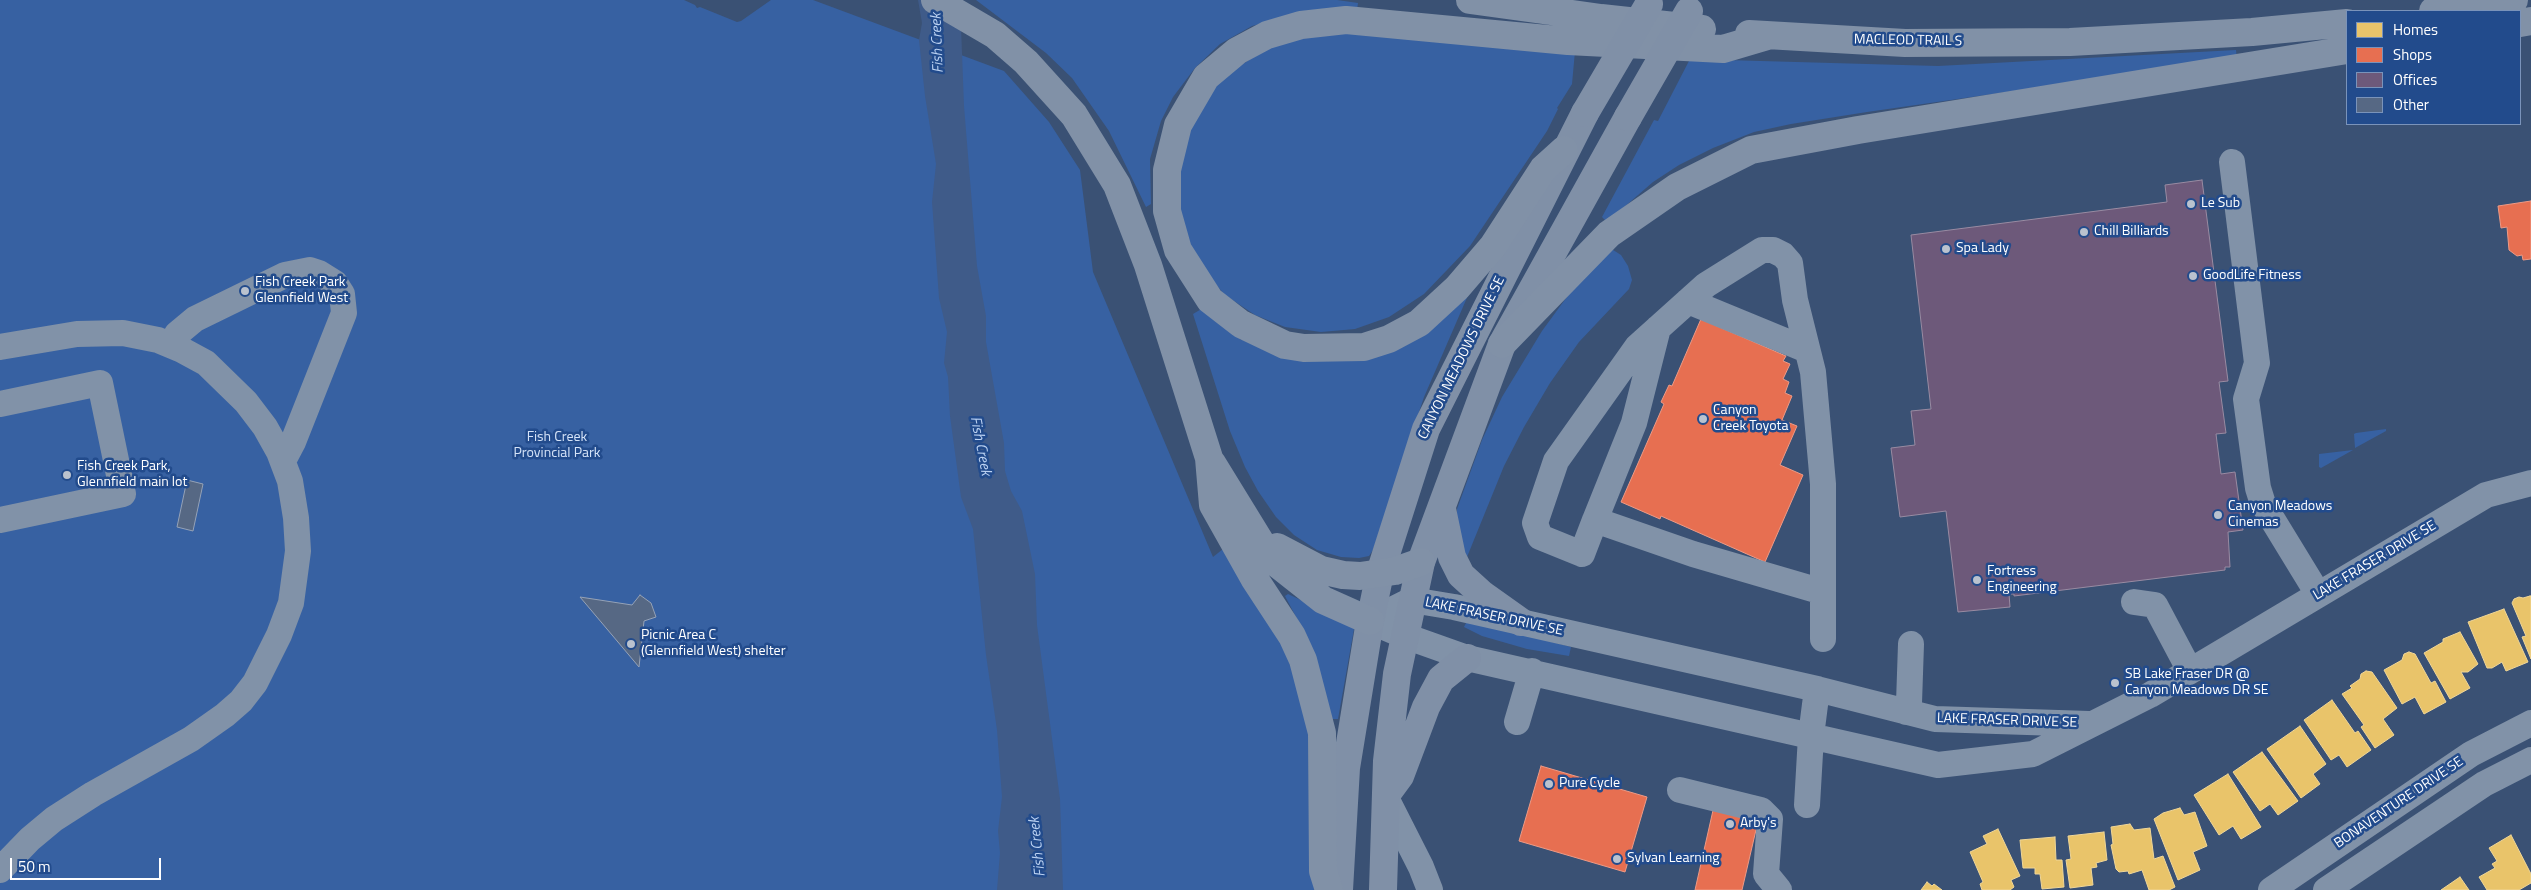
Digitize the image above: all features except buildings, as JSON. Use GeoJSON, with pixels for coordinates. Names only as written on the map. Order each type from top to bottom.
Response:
{"type":"FeatureCollection","features":[{"type":"Feature","properties":{"kind":"highway"},"geometry":{"type":"LineString","coordinates":[[935,0],[995,35],[1026,62],[1074,115],[1117,186],[1148,265],[1209,458],[1213,505],[1254,578],[1292,636],[1303,660],[1322,733],[1323,871],[1329,890]]}},
{"type":"Feature","properties":{"kind":"highway","name":"MACLEOD TRAIL S"},"geometry":{"type":"LineString","coordinates":[[1470,0],[1601,18],[1767,36],[1905,43],[2070,42],[2252,32],[2346,23]]}},
{"type":"Feature","properties":{"kind":"highway"},"geometry":{"type":"LineString","coordinates":[[2439,10],[2514,0]]}},
{"type":"Feature","properties":{"kind":"highway"},"geometry":{"type":"LineString","coordinates":[[1564,150],[1543,169],[1493,246],[1457,288],[1419,323],[1389,339],[1364,347],[1304,348],[1284,345],[1241,324],[1210,300],[1178,250],[1167,211],[1167,170],[1178,125],[1206,77],[1237,52],[1267,35],[1301,24],[1346,20],[1568,41],[1723,49],[1767,36]]}},
{"type":"Feature","properties":{"kind":"highway"},"geometry":{"type":"LineString","coordinates":[[1502,344],[1609,234],[1677,187],[1751,150],[1858,130],[2346,50]]}},
{"type":"Feature","properties":{"kind":"highway"},"geometry":{"type":"LineString","coordinates":[[1209,458],[1271,559],[1323,600],[1370,621]]}},
{"type":"Feature","properties":{"kind":"highway"},"geometry":{"type":"LineString","coordinates":[[1255,534],[1321,570],[1360,576],[1395,571],[1421,562]]}},
{"type":"Feature","properties":{"kind":"main road","name":"CANYON MEADOWS DRIVE SE"},"geometry":{"type":"LineString","coordinates":[[1340,890],[1346,768],[1370,621],[1380,573],[1426,428],[1564,150],[1650,2]]}},
{"type":"Feature","properties":{"kind":"main road"},"geometry":{"type":"LineString","coordinates":[[1384,890],[1385,796],[1397,674],[1421,562],[1502,344],[1692,5]]}},
{"type":"Feature","properties":{"kind":"main road"},"geometry":{"type":"LineString","coordinates":[[1442,509],[1452,557],[1461,575],[1483,595],[1520,622]]}},
{"type":"Feature","properties":{"kind":"main road"},"geometry":{"type":"LineString","coordinates":[[1385,796],[1400,776],[1426,706],[1441,679],[1467,658]]}},
{"type":"Feature","properties":{"kind":"street"},"geometry":{"type":"LineString","coordinates":[[2232,162],[2257,363],[2246,400],[2258,488],[2263,504],[2318,594]]}},
{"type":"Feature","properties":{"kind":"street"},"geometry":{"type":"LineString","coordinates":[[1658,328],[1634,423],[1582,554],[1540,537],[1535,523],[1556,461],[1637,347],[1658,328],[1688,301],[1706,285],[1762,250],[1773,250],[1783,254],[1790,263],[1795,300],[1813,372],[1823,484],[1823,639]]}},
{"type":"Feature","properties":{"kind":"street"},"geometry":{"type":"LineString","coordinates":[[171,345],[177,334],[195,319],[286,275],[310,270],[335,283],[344,304],[341,325],[283,461]]}},
{"type":"Feature","properties":{"kind":"street"},"geometry":{"type":"LineString","coordinates":[[1688,301],[1807,350]]}},
{"type":"Feature","properties":{"kind":"street"},"geometry":{"type":"LineString","coordinates":[[0,347],[52,337],[102,332],[123,333],[171,345],[206,363],[228,382],[265,428],[283,461],[290,481],[296,518],[298,551],[291,602],[279,635],[255,683],[225,715],[191,739],[93,794],[54,819],[30,839],[0,870]]}},
{"type":"Feature","properties":{"kind":"street"},"geometry":{"type":"LineString","coordinates":[[0,404],[100,383],[123,494],[0,520]]}},
{"type":"Feature","properties":{"kind":"street","name":"LAKE FRASER DRIVE SE"},"geometry":{"type":"LineString","coordinates":[[1370,621],[1405,636],[1467,658],[1532,671],[1938,765],[2033,754],[2150,695],[2486,495],[2531,483]]}},
{"type":"Feature","properties":{"kind":"street"},"geometry":{"type":"LineString","coordinates":[[1595,520],[1693,554],[1823,592]]}},
{"type":"Feature","properties":{"kind":"street","name":"LAKE FRASER DRIVE SE"},"geometry":{"type":"LineString","coordinates":[[1370,621],[1412,600],[1454,607],[1817,689],[1934,719],[2092,724]]}},
{"type":"Feature","properties":{"kind":"street"},"geometry":{"type":"LineString","coordinates":[[2134,602],[2155,606],[2190,671]]}},
{"type":"Feature","properties":{"kind":"street"},"geometry":{"type":"LineString","coordinates":[[1906,712],[1909,703],[1911,644]]}},
{"type":"Feature","properties":{"kind":"street"},"geometry":{"type":"LineString","coordinates":[[1517,722],[1532,671]]}},
{"type":"Feature","properties":{"kind":"street"},"geometry":{"type":"LineString","coordinates":[[1807,805],[1810,736],[1817,689]]}},
{"type":"Feature","properties":{"kind":"street","name":"BONAVENTURE DRIVE SE"},"geometry":{"type":"LineString","coordinates":[[2271,890],[2471,754],[2531,723]]}},
{"type":"Feature","properties":{"kind":"street"},"geometry":{"type":"LineString","coordinates":[[2326,890],[2484,784],[2531,760]]}},
{"type":"Feature","properties":{"kind":"street"},"geometry":{"type":"LineString","coordinates":[[1680,790],[1761,810],[1770,819],[1766,874],[1779,890]]}},
{"type":"Feature","properties":{"kind":"street"},"geometry":{"type":"LineString","coordinates":[[1385,796],[1430,890]]}},
{"type":"Feature","properties":{"kind":"green space","name":"Fish Creek Provincial Park"},"geometry":{"type":"Polygon","coordinates":[[[0,0],[684,0],[695,5],[697,8],[700,7],[737,22],[771,0],[813,0],[1004,71],[1049,122],[1080,170],[1093,272],[1213,557],[1223,549],[1289,654],[1312,743],[1314,890],[0,890],[0,0]]]}},
{"type":"Feature","properties":{"kind":"green space"},"geometry":{"type":"Polygon","coordinates":[[[976,0],[1337,0],[1358,3],[1357,10],[1300,13],[1252,26],[1220,44],[1195,68],[1173,97],[1161,121],[1150,159],[1151,204],[1146,207],[1109,131],[1072,78],[1046,53],[976,0]]]}},
{"type":"Feature","properties":{"kind":"green space"},"geometry":{"type":"Polygon","coordinates":[[[1349,31],[1575,51],[1572,84],[1557,108],[1547,131],[1470,246],[1424,294],[1389,317],[1355,329],[1321,332],[1285,327],[1255,315],[1225,295],[1202,269],[1184,236],[1177,203],[1182,139],[1215,82],[1277,42],[1349,31]]]}},
{"type":"Feature","properties":{"kind":"green space"},"geometry":{"type":"Polygon","coordinates":[[[2236,50],[2237,59],[1867,112],[1754,132],[1713,148],[1679,165],[1653,182],[1607,222],[1602,217],[1654,120],[1658,121],[1690,59],[1938,66],[2236,50]]]}},
{"type":"Feature","properties":{"kind":"green space"},"geometry":{"type":"Polygon","coordinates":[[[1610,248],[1621,255],[1628,266],[1632,280],[1629,289],[1579,342],[1550,383],[1504,466],[1467,557],[1462,547],[1457,523],[1457,509],[1482,440],[1502,397],[1542,331],[1580,279],[1610,248]]]}},
{"type":"Feature","properties":{"kind":"green space"},"geometry":{"type":"Polygon","coordinates":[[[1469,293],[1424,397],[1373,550],[1369,556],[1359,558],[1341,557],[1317,550],[1294,535],[1276,517],[1258,491],[1245,467],[1230,431],[1193,314],[1203,308],[1241,340],[1244,335],[1328,354],[1469,293]]]}},
{"type":"Feature","properties":{"kind":"green space"},"geometry":{"type":"Polygon","coordinates":[[[2386,429],[2386,431],[2355,448],[2354,434],[2386,429]]]}},
{"type":"Feature","properties":{"kind":"green space"},"geometry":{"type":"Polygon","coordinates":[[[2353,450],[2321,468],[2319,467],[2319,454],[2353,450]]]}},
{"type":"Feature","properties":{"kind":"green space"},"geometry":{"type":"Polygon","coordinates":[[[1288,594],[1352,624],[1354,629],[1338,719],[1330,719],[1306,636],[1285,596],[1288,594]]]}},
{"type":"Feature","properties":{"kind":"green space"},"geometry":{"type":"Polygon","coordinates":[[[1468,619],[1571,647],[1569,656],[1527,649],[1482,636],[1464,627],[1468,619]]]}},
{"type":"Feature","properties":{"kind":"water","name":"Fish Creek"},"geometry":{"type":"Polygon","coordinates":[[[918,0],[960,0],[964,106],[977,266],[986,316],[986,342],[1004,443],[1005,471],[1011,491],[1022,511],[1035,574],[1037,625],[1060,799],[1063,890],[997,890],[1000,853],[998,831],[1002,797],[997,730],[986,655],[973,529],[961,497],[950,416],[948,377],[944,363],[947,332],[939,298],[932,202],[936,164],[925,96],[919,40],[922,23],[918,0]]]}},
{"type":"Feature","properties":{"kind":"place","name":"Le Sub"},"geometry":{"type":"Point","coordinates":[2191,204]}},
{"type":"Feature","properties":{"kind":"place","name":"Chill Billiards"},"geometry":{"type":"Point","coordinates":[2084,232]}},
{"type":"Feature","properties":{"kind":"place","name":"Spa Lady"},"geometry":{"type":"Point","coordinates":[1946,249]}},
{"type":"Feature","properties":{"kind":"place","name":"GoodLife Fitness"},"geometry":{"type":"Point","coordinates":[2193,276]}},
{"type":"Feature","properties":{"kind":"place","name":"Fish Creek Park Glennfield West"},"geometry":{"type":"Point","coordinates":[245,291]}},
{"type":"Feature","properties":{"kind":"place","name":"Canyon Creek Toyota"},"geometry":{"type":"Point","coordinates":[1703,419]}},
{"type":"Feature","properties":{"kind":"place","name":"Fish Creek Park, Glennfield main lot"},"geometry":{"type":"Point","coordinates":[67,475]}},
{"type":"Feature","properties":{"kind":"place","name":"Canyon Meadows Cinemas"},"geometry":{"type":"Point","coordinates":[2218,515]}},
{"type":"Feature","properties":{"kind":"place","name":"Fortress Engineering"},"geometry":{"type":"Point","coordinates":[1977,580]}},
{"type":"Feature","properties":{"kind":"place","name":"Picnic Area C (Glennfield West) shelter"},"geometry":{"type":"Point","coordinates":[631,644]}},
{"type":"Feature","properties":{"kind":"place","name":"SB Lake Fraser DR @ Canyon Meadows DR SE"},"geometry":{"type":"Point","coordinates":[2115,683]}},
{"type":"Feature","properties":{"kind":"place","name":"Pure Cycle"},"geometry":{"type":"Point","coordinates":[1549,784]}},
{"type":"Feature","properties":{"kind":"place","name":"Arby's"},"geometry":{"type":"Point","coordinates":[1730,824]}},
{"type":"Feature","properties":{"kind":"place","name":"Sylvan Learning"},"geometry":{"type":"Point","coordinates":[1617,859]}}]}
